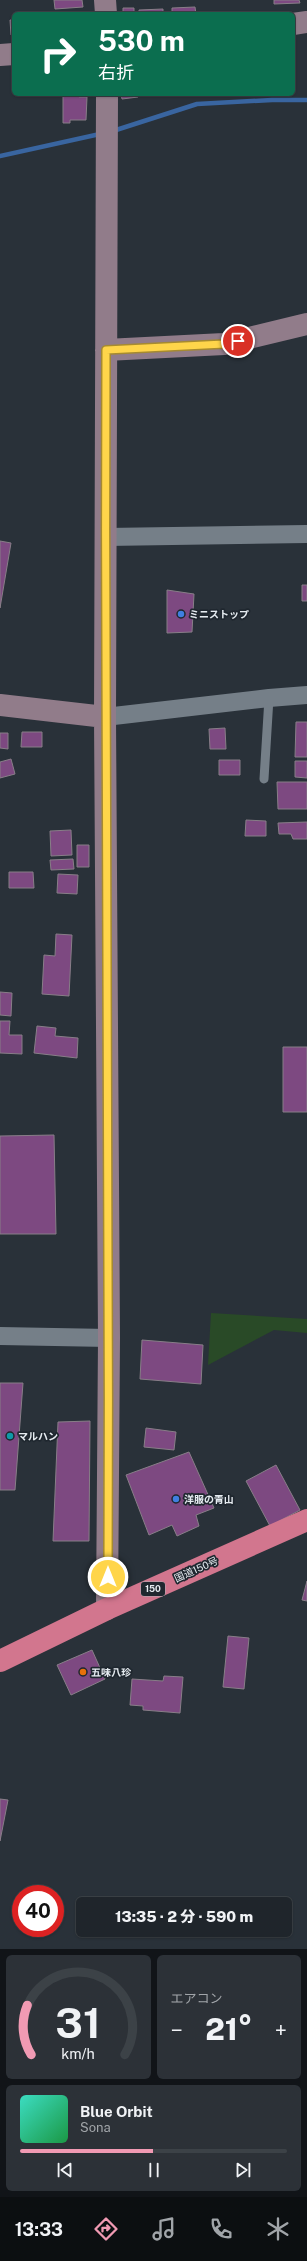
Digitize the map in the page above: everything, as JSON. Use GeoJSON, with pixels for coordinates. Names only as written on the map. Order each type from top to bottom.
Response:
{"type":"FeatureCollection","features":[{"type":"Feature","properties":{"kind":"highway","name":"国道150号"},"geometry":{"type":"LineString","coordinates":[[0,1661],[108,1609],[307,1520]]}},
{"type":"Feature","properties":{"kind":"street"},"geometry":{"type":"LineString","coordinates":[[106,0],[106,12]]}},
{"type":"Feature","properties":{"kind":"street"},"geometry":{"type":"LineString","coordinates":[[295,24],[307,22]]}},
{"type":"Feature","properties":{"kind":"street"},"geometry":{"type":"LineString","coordinates":[[0,55],[12,54]]}},
{"type":"Feature","properties":{"kind":"street"},"geometry":{"type":"LineString","coordinates":[[107,96],[105,717],[109,1338],[108,1609]]}},
{"type":"Feature","properties":{"kind":"street"},"geometry":{"type":"LineString","coordinates":[[106,350],[224,344],[307,324]]}},
{"type":"Feature","properties":{"kind":"street"},"geometry":{"type":"LineString","coordinates":[[106,537],[307,534]]}},
{"type":"Feature","properties":{"kind":"street"},"geometry":{"type":"LineString","coordinates":[[0,705],[105,717],[307,695]]}},
{"type":"Feature","properties":{"kind":"street"},"geometry":{"type":"LineString","coordinates":[[0,1336],[109,1338]]}},
{"type":"Feature","properties":{"kind":"lane"},"geometry":{"type":"LineString","coordinates":[[264,780],[269,698]]}},
{"type":"Feature","properties":{"kind":"green space"},"geometry":{"type":"Polygon","coordinates":[[[211,1313],[307,1319],[307,1333],[274,1330],[208,1365],[211,1313]]]}},
{"type":"Feature","properties":{"kind":"building"},"geometry":{"type":"Polygon","coordinates":[[[54,0],[82,0],[83,7],[55,9],[54,0]]]}},
{"type":"Feature","properties":{"kind":"building"},"geometry":{"type":"Polygon","coordinates":[[[274,0],[299,0],[300,3],[274,4],[274,0]]]}},
{"type":"Feature","properties":{"kind":"building"},"geometry":{"type":"Polygon","coordinates":[[[195,7],[196,12],[172,12],[172,8],[195,7]]]}},
{"type":"Feature","properties":{"kind":"building"},"geometry":{"type":"Polygon","coordinates":[[[123,8],[134,8],[134,12],[123,12],[123,8]]]}},
{"type":"Feature","properties":{"kind":"building"},"geometry":{"type":"Polygon","coordinates":[[[163,9],[163,12],[139,12],[139,10],[163,9]]]}},
{"type":"Feature","properties":{"kind":"building"},"geometry":{"type":"Polygon","coordinates":[[[10,20],[12,20],[12,35],[10,20]]]}},
{"type":"Feature","properties":{"kind":"building"},"geometry":{"type":"Polygon","coordinates":[[[63,96],[87,97],[86,120],[70,120],[70,123],[63,123],[63,96]]]}},
{"type":"Feature","properties":{"kind":"building"},"geometry":{"type":"Polygon","coordinates":[[[121,96],[138,96],[138,97],[122,99],[121,96]]]}},
{"type":"Feature","properties":{"kind":"building"},"geometry":{"type":"Polygon","coordinates":[[[0,541],[11,543],[0,608],[0,541]]]}},
{"type":"Feature","properties":{"kind":"building"},"geometry":{"type":"Polygon","coordinates":[[[302,585],[307,585],[307,601],[302,601],[302,585]]]}},
{"type":"Feature","properties":{"kind":"building"},"geometry":{"type":"Polygon","coordinates":[[[167,590],[194,594],[192,632],[167,633],[167,590]]]}},
{"type":"Feature","properties":{"kind":"building"},"geometry":{"type":"Polygon","coordinates":[[[296,722],[307,722],[307,757],[295,757],[296,722]]]}},
{"type":"Feature","properties":{"kind":"building"},"geometry":{"type":"Polygon","coordinates":[[[225,728],[226,749],[210,749],[209,729],[225,728]]]}},
{"type":"Feature","properties":{"kind":"building"},"geometry":{"type":"Polygon","coordinates":[[[22,732],[42,732],[42,747],[21,747],[22,732]]]}},
{"type":"Feature","properties":{"kind":"building"},"geometry":{"type":"Polygon","coordinates":[[[0,733],[8,733],[8,749],[0,748],[0,733]]]}},
{"type":"Feature","properties":{"kind":"building"},"geometry":{"type":"Polygon","coordinates":[[[11,759],[15,774],[0,778],[0,762],[11,759]]]}},
{"type":"Feature","properties":{"kind":"building"},"geometry":{"type":"Polygon","coordinates":[[[219,760],[240,760],[240,775],[219,775],[219,760]]]}},
{"type":"Feature","properties":{"kind":"building"},"geometry":{"type":"Polygon","coordinates":[[[295,761],[307,761],[307,778],[295,777],[295,761]]]}},
{"type":"Feature","properties":{"kind":"building"},"geometry":{"type":"Polygon","coordinates":[[[277,782],[307,782],[307,809],[278,809],[277,782]]]}},
{"type":"Feature","properties":{"kind":"building"},"geometry":{"type":"Polygon","coordinates":[[[246,820],[266,821],[266,836],[245,836],[246,820]]]}},
{"type":"Feature","properties":{"kind":"building"},"geometry":{"type":"Polygon","coordinates":[[[307,822],[307,839],[293,839],[291,834],[279,834],[278,823],[307,822]]]}},
{"type":"Feature","properties":{"kind":"building"},"geometry":{"type":"Polygon","coordinates":[[[71,830],[72,855],[51,856],[50,831],[71,830]]]}},
{"type":"Feature","properties":{"kind":"building"},"geometry":{"type":"Polygon","coordinates":[[[77,845],[89,845],[89,867],[77,867],[77,845]]]}},
{"type":"Feature","properties":{"kind":"building"},"geometry":{"type":"Polygon","coordinates":[[[73,859],[74,869],[51,870],[50,860],[73,859]]]}},
{"type":"Feature","properties":{"kind":"building"},"geometry":{"type":"Polygon","coordinates":[[[9,872],[33,872],[34,888],[9,888],[9,872]]]}},
{"type":"Feature","properties":{"kind":"building"},"geometry":{"type":"Polygon","coordinates":[[[58,874],[78,875],[77,894],[57,893],[58,874]]]}},
{"type":"Feature","properties":{"kind":"building"},"geometry":{"type":"Polygon","coordinates":[[[56,934],[72,935],[69,996],[42,994],[44,955],[55,956],[56,934]]]}},
{"type":"Feature","properties":{"kind":"building"},"geometry":{"type":"Polygon","coordinates":[[[0,992],[12,993],[11,1016],[0,1015],[0,992]]]}},
{"type":"Feature","properties":{"kind":"building"},"geometry":{"type":"Polygon","coordinates":[[[0,1021],[10,1021],[9,1035],[22,1035],[22,1054],[0,1053],[0,1021]]]}},
{"type":"Feature","properties":{"kind":"building"},"geometry":{"type":"Polygon","coordinates":[[[37,1026],[56,1028],[55,1036],[78,1038],[77,1058],[34,1053],[37,1026]]]}},
{"type":"Feature","properties":{"kind":"building"},"geometry":{"type":"Polygon","coordinates":[[[283,1047],[307,1047],[307,1112],[283,1112],[283,1047]]]}},
{"type":"Feature","properties":{"kind":"building"},"geometry":{"type":"Polygon","coordinates":[[[54,1135],[56,1234],[0,1234],[0,1136],[54,1135]]]}},
{"type":"Feature","properties":{"kind":"building"},"geometry":{"type":"Polygon","coordinates":[[[142,1340],[203,1345],[201,1384],[140,1379],[142,1340]]]}},
{"type":"Feature","properties":{"kind":"building","name":"マルハン"},"geometry":{"type":"Polygon","coordinates":[[[0,1383],[23,1383],[15,1490],[0,1490],[0,1383]]]}},
{"type":"Feature","properties":{"kind":"building"},"geometry":{"type":"Polygon","coordinates":[[[90,1421],[89,1541],[53,1541],[58,1422],[90,1421]]]}},
{"type":"Feature","properties":{"kind":"building"},"geometry":{"type":"Polygon","coordinates":[[[146,1428],[176,1432],[174,1450],[144,1447],[146,1428]]]}},
{"type":"Feature","properties":{"kind":"building"},"geometry":{"type":"Polygon","coordinates":[[[189,1452],[214,1508],[196,1515],[199,1526],[177,1536],[172,1525],[149,1535],[126,1475],[189,1452]]]}},
{"type":"Feature","properties":{"kind":"building"},"geometry":{"type":"Polygon","coordinates":[[[276,1465],[300,1510],[270,1526],[246,1481],[276,1465]]]}},
{"type":"Feature","properties":{"kind":"building"},"geometry":{"type":"Polygon","coordinates":[[[307,1581],[307,1601],[302,1600],[307,1581]]]}},
{"type":"Feature","properties":{"kind":"building"},"geometry":{"type":"Polygon","coordinates":[[[228,1636],[249,1638],[244,1689],[223,1687],[228,1636]]]}},
{"type":"Feature","properties":{"kind":"building"},"geometry":{"type":"Polygon","coordinates":[[[92,1650],[105,1679],[71,1695],[57,1665],[92,1650]]]}},
{"type":"Feature","properties":{"kind":"building"},"geometry":{"type":"Polygon","coordinates":[[[164,1676],[183,1677],[180,1713],[143,1710],[143,1706],[130,1705],[132,1679],[163,1681],[164,1676]]]}},
{"type":"Feature","properties":{"kind":"building"},"geometry":{"type":"Polygon","coordinates":[[[0,1799],[8,1800],[0,1841],[0,1799]]]}},
{"type":"Feature","properties":{"kind":"waterway"},"geometry":{"type":"LineString","coordinates":[[113,131],[197,104],[272,100],[307,100]]}},
{"type":"Feature","properties":{"kind":"waterway"},"geometry":{"type":"LineString","coordinates":[[0,156],[100,134]]}},
{"type":"Feature","properties":{"kind":"place","name":"ミニストップ"},"geometry":{"type":"Point","coordinates":[181,614]}},
{"type":"Feature","properties":{"kind":"place","name":"マルハン"},"geometry":{"type":"Point","coordinates":[10,1436]}},
{"type":"Feature","properties":{"kind":"place","name":"洋服の青山"},"geometry":{"type":"Point","coordinates":[176,1499]}},
{"type":"Feature","properties":{"kind":"place","name":"五味八珍"},"geometry":{"type":"Point","coordinates":[83,1672]}},
{"type":"Feature","properties":{"kind":"route"},"geometry":{"type":"LineString","coordinates":[[108,1577],[109,1338],[105,717],[106,350],[224,344],[238,341]]}}]}
